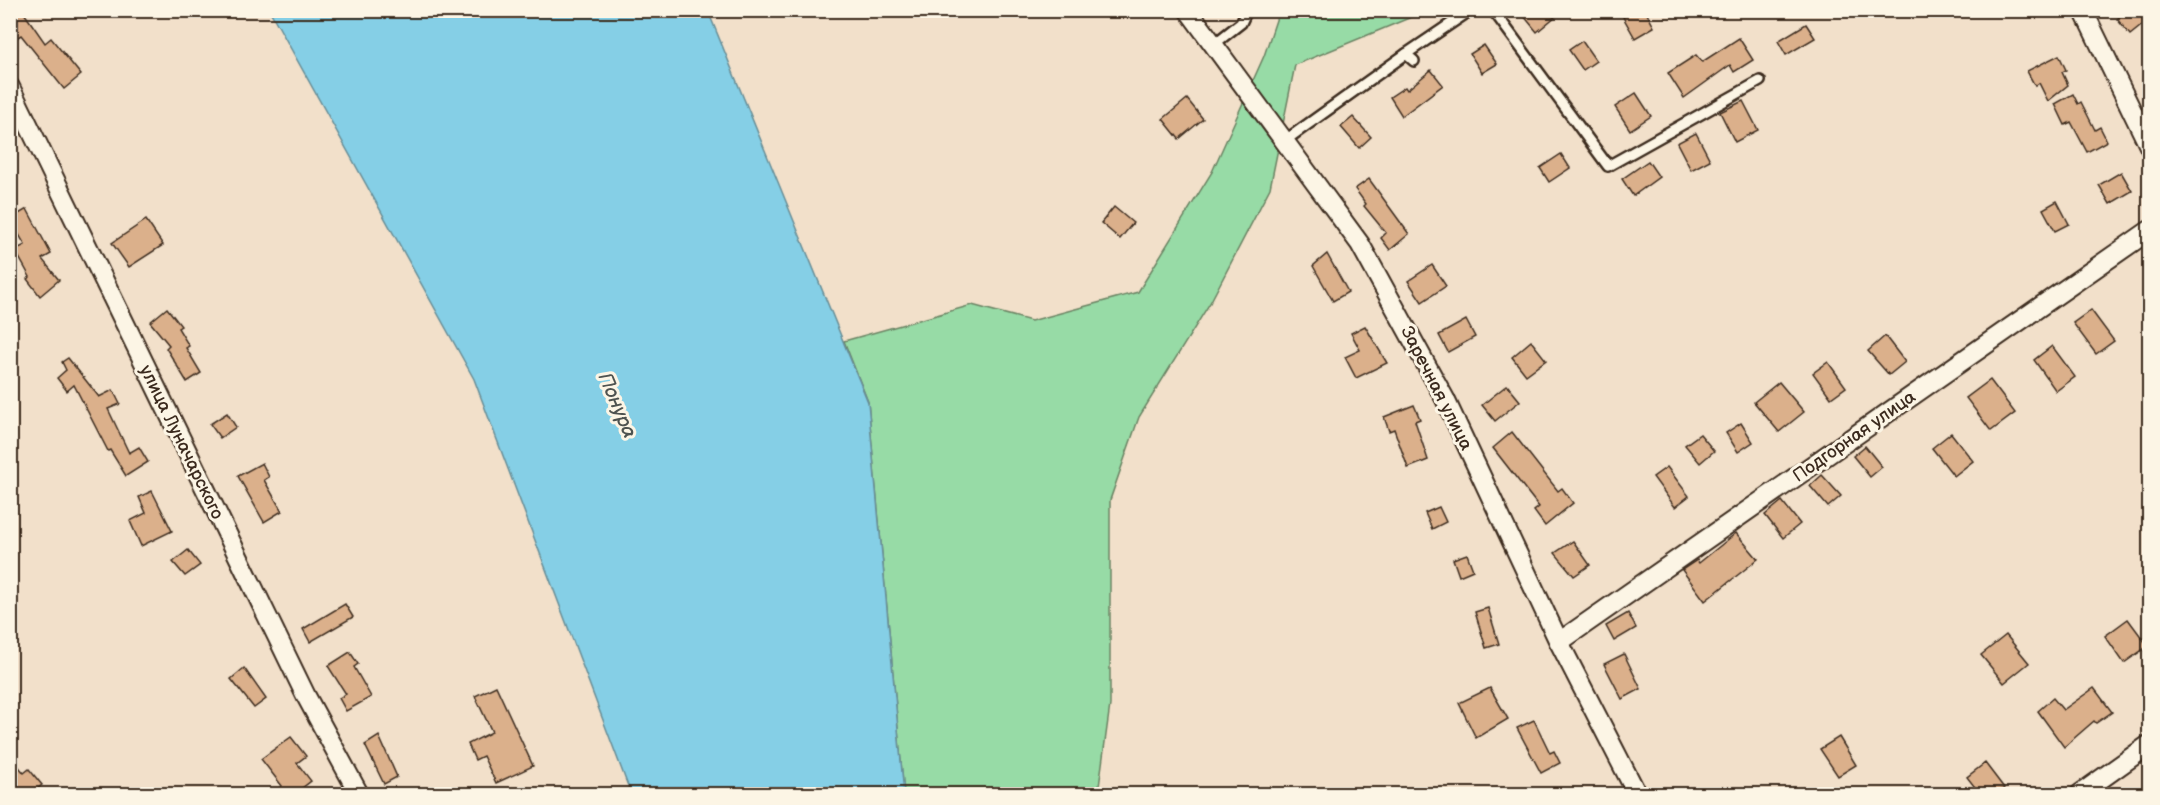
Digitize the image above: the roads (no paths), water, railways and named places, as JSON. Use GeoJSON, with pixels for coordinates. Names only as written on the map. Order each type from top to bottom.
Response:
{"type":"FeatureCollection","features":[{"type":"Feature","properties":{"kind":"street","name":"Заречная улица"},"geometry":{"type":"LineString","coordinates":[[1188,10],[1360,244],[1445,399],[1559,642],[1637,795]]}},
{"type":"Feature","properties":{"kind":"street"},"geometry":{"type":"LineString","coordinates":[[2083,10],[2150,148]]}},
{"type":"Feature","properties":{"kind":"street","name":"улица Луначарского"},"geometry":{"type":"LineString","coordinates":[[10,87],[306,696],[359,795]]}},
{"type":"Feature","properties":{"kind":"street","name":"Подгорная улица"},"geometry":{"type":"LineString","coordinates":[[1559,642],[2150,230]]}},
{"type":"Feature","properties":{"kind":"street"},"geometry":{"type":"LineString","coordinates":[[2079,795],[2150,744]]}},
{"type":"Feature","properties":{"kind":"lane"},"geometry":{"type":"LineString","coordinates":[[1213,45],[1240,23],[1247,10]]}},
{"type":"Feature","properties":{"kind":"lane"},"geometry":{"type":"LineString","coordinates":[[1283,142],[1471,10]]}},
{"type":"Feature","properties":{"kind":"lane"},"geometry":{"type":"LineString","coordinates":[[1493,10],[1608,166],[1760,81]]}},
{"type":"Feature","properties":{"kind":"lane"},"geometry":{"type":"LineString","coordinates":[[1406,54],[1414,61]]}},
{"type":"Feature","properties":{"kind":"water","name":"Понура"},"geometry":{"type":"Polygon","coordinates":[[[270,11],[708,11],[868,402],[904,794],[631,794],[474,379],[270,11]]]}}]}
